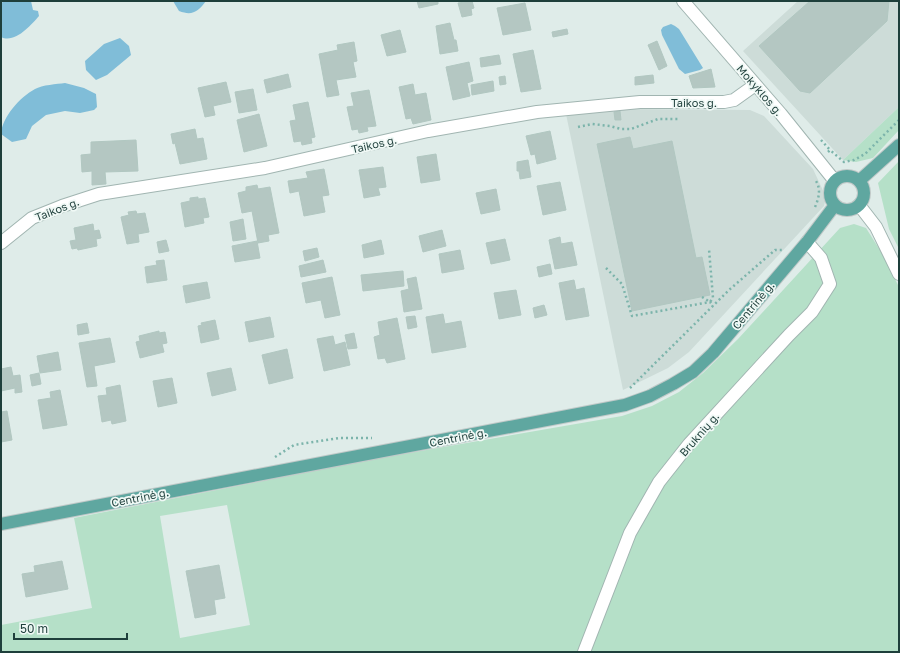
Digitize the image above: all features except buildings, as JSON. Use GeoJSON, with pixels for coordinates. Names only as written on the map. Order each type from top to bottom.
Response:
{"type":"FeatureCollection","features":[{"type":"Feature","properties":{"kind":"main road"},"geometry":{"type":"LineString","coordinates":[[859,181],[899,145]]}},
{"type":"Feature","properties":{"kind":"main road"},"geometry":{"type":"LineString","coordinates":[[849,175],[859,181],[864,191],[863,199],[859,205],[852,209],[844,210],[835,205],[830,194],[830,187],[834,180],[841,176],[849,175]]}},
{"type":"Feature","properties":{"kind":"main road","name":"Centrinė g."},"geometry":{"type":"LineString","coordinates":[[1,524],[625,405],[650,396],[693,372],[713,353],[807,242],[835,205]]}},
{"type":"Feature","properties":{"kind":"street","name":"Mokyklos g."},"geometry":{"type":"LineString","coordinates":[[683,1],[834,180]]}},
{"type":"Feature","properties":{"kind":"street","name":"Taikos g."},"geometry":{"type":"LineString","coordinates":[[1,244],[32,218],[99,194],[265,168],[428,131],[537,112],[640,102],[724,102],[734,100],[755,85]]}},
{"type":"Feature","properties":{"kind":"street"},"geometry":{"type":"LineString","coordinates":[[859,205],[876,227],[899,274]]}},
{"type":"Feature","properties":{"kind":"street","name":"Bruknių g."},"geometry":{"type":"LineString","coordinates":[[584,652],[630,533],[658,482],[689,444],[812,312],[830,284],[821,258],[807,242]]}},
{"type":"Feature","properties":{"kind":"path"},"geometry":{"type":"LineString","coordinates":[[578,127],[592,124],[621,129],[631,129],[658,119],[678,119]]}},
{"type":"Feature","properties":{"kind":"path"},"geometry":{"type":"LineString","coordinates":[[814,211],[819,192],[818,185],[810,170],[830,150],[844,162],[854,160],[865,154],[899,120]]}},
{"type":"Feature","properties":{"kind":"path"},"geometry":{"type":"LineString","coordinates":[[606,268],[622,284],[632,316],[710,302],[713,298],[709,248]]}},
{"type":"Feature","properties":{"kind":"path"},"geometry":{"type":"LineString","coordinates":[[626,393],[729,290],[775,250],[783,250]]}},
{"type":"Feature","properties":{"kind":"path"},"geometry":{"type":"LineString","coordinates":[[702,297],[713,306]]}},
{"type":"Feature","properties":{"kind":"path"},"geometry":{"type":"LineString","coordinates":[[270,461],[294,445],[339,438],[376,438]]}},
{"type":"Feature","properties":{"kind":"shaded area"},"geometry":{"type":"Polygon","coordinates":[[[798,1],[899,1],[899,107],[843,160],[743,51],[798,1]]]}},
{"type":"Feature","properties":{"kind":"shaded area"},"geometry":{"type":"Polygon","coordinates":[[[622,109],[750,110],[764,116],[813,169],[826,197],[824,206],[689,352],[668,368],[623,390],[566,114],[622,109]]]}},
{"type":"Feature","properties":{"kind":"green space"},"geometry":{"type":"Polygon","coordinates":[[[899,107],[899,130],[873,158],[856,162],[843,160],[899,107]]]}},
{"type":"Feature","properties":{"kind":"green space"},"geometry":{"type":"Polygon","coordinates":[[[899,161],[899,249],[889,229],[878,183],[899,161]]]}},
{"type":"Feature","properties":{"kind":"green space"},"geometry":{"type":"Polygon","coordinates":[[[854,224],[866,228],[883,255],[899,287],[899,652],[1,652],[1,625],[92,608],[74,518],[380,458],[622,416],[652,406],[679,392],[703,373],[738,339],[840,228],[854,224]],[[227,505],[160,516],[180,638],[250,625],[227,505]]]}},
{"type":"Feature","properties":{"kind":"water"},"geometry":{"type":"Polygon","coordinates":[[[5,1],[31,1],[33,10],[38,11],[39,16],[32,24],[17,36],[12,38],[1,37],[1,3],[5,1]]]}},
{"type":"Feature","properties":{"kind":"water"},"geometry":{"type":"Polygon","coordinates":[[[173,1],[206,1],[194,12],[188,13],[179,11],[173,1]]]}},
{"type":"Feature","properties":{"kind":"water"},"geometry":{"type":"Polygon","coordinates":[[[671,24],[679,29],[703,68],[685,74],[679,69],[661,30],[663,27],[671,24]]]}},
{"type":"Feature","properties":{"kind":"water"},"geometry":{"type":"Polygon","coordinates":[[[120,38],[129,46],[131,55],[107,75],[96,80],[86,70],[85,61],[104,44],[120,38]]]}},
{"type":"Feature","properties":{"kind":"water"},"geometry":{"type":"Polygon","coordinates":[[[65,83],[84,88],[96,94],[97,107],[94,110],[80,113],[65,111],[46,115],[32,126],[26,139],[12,142],[1,134],[8,114],[18,102],[29,93],[38,88],[65,83]]]}}]}
